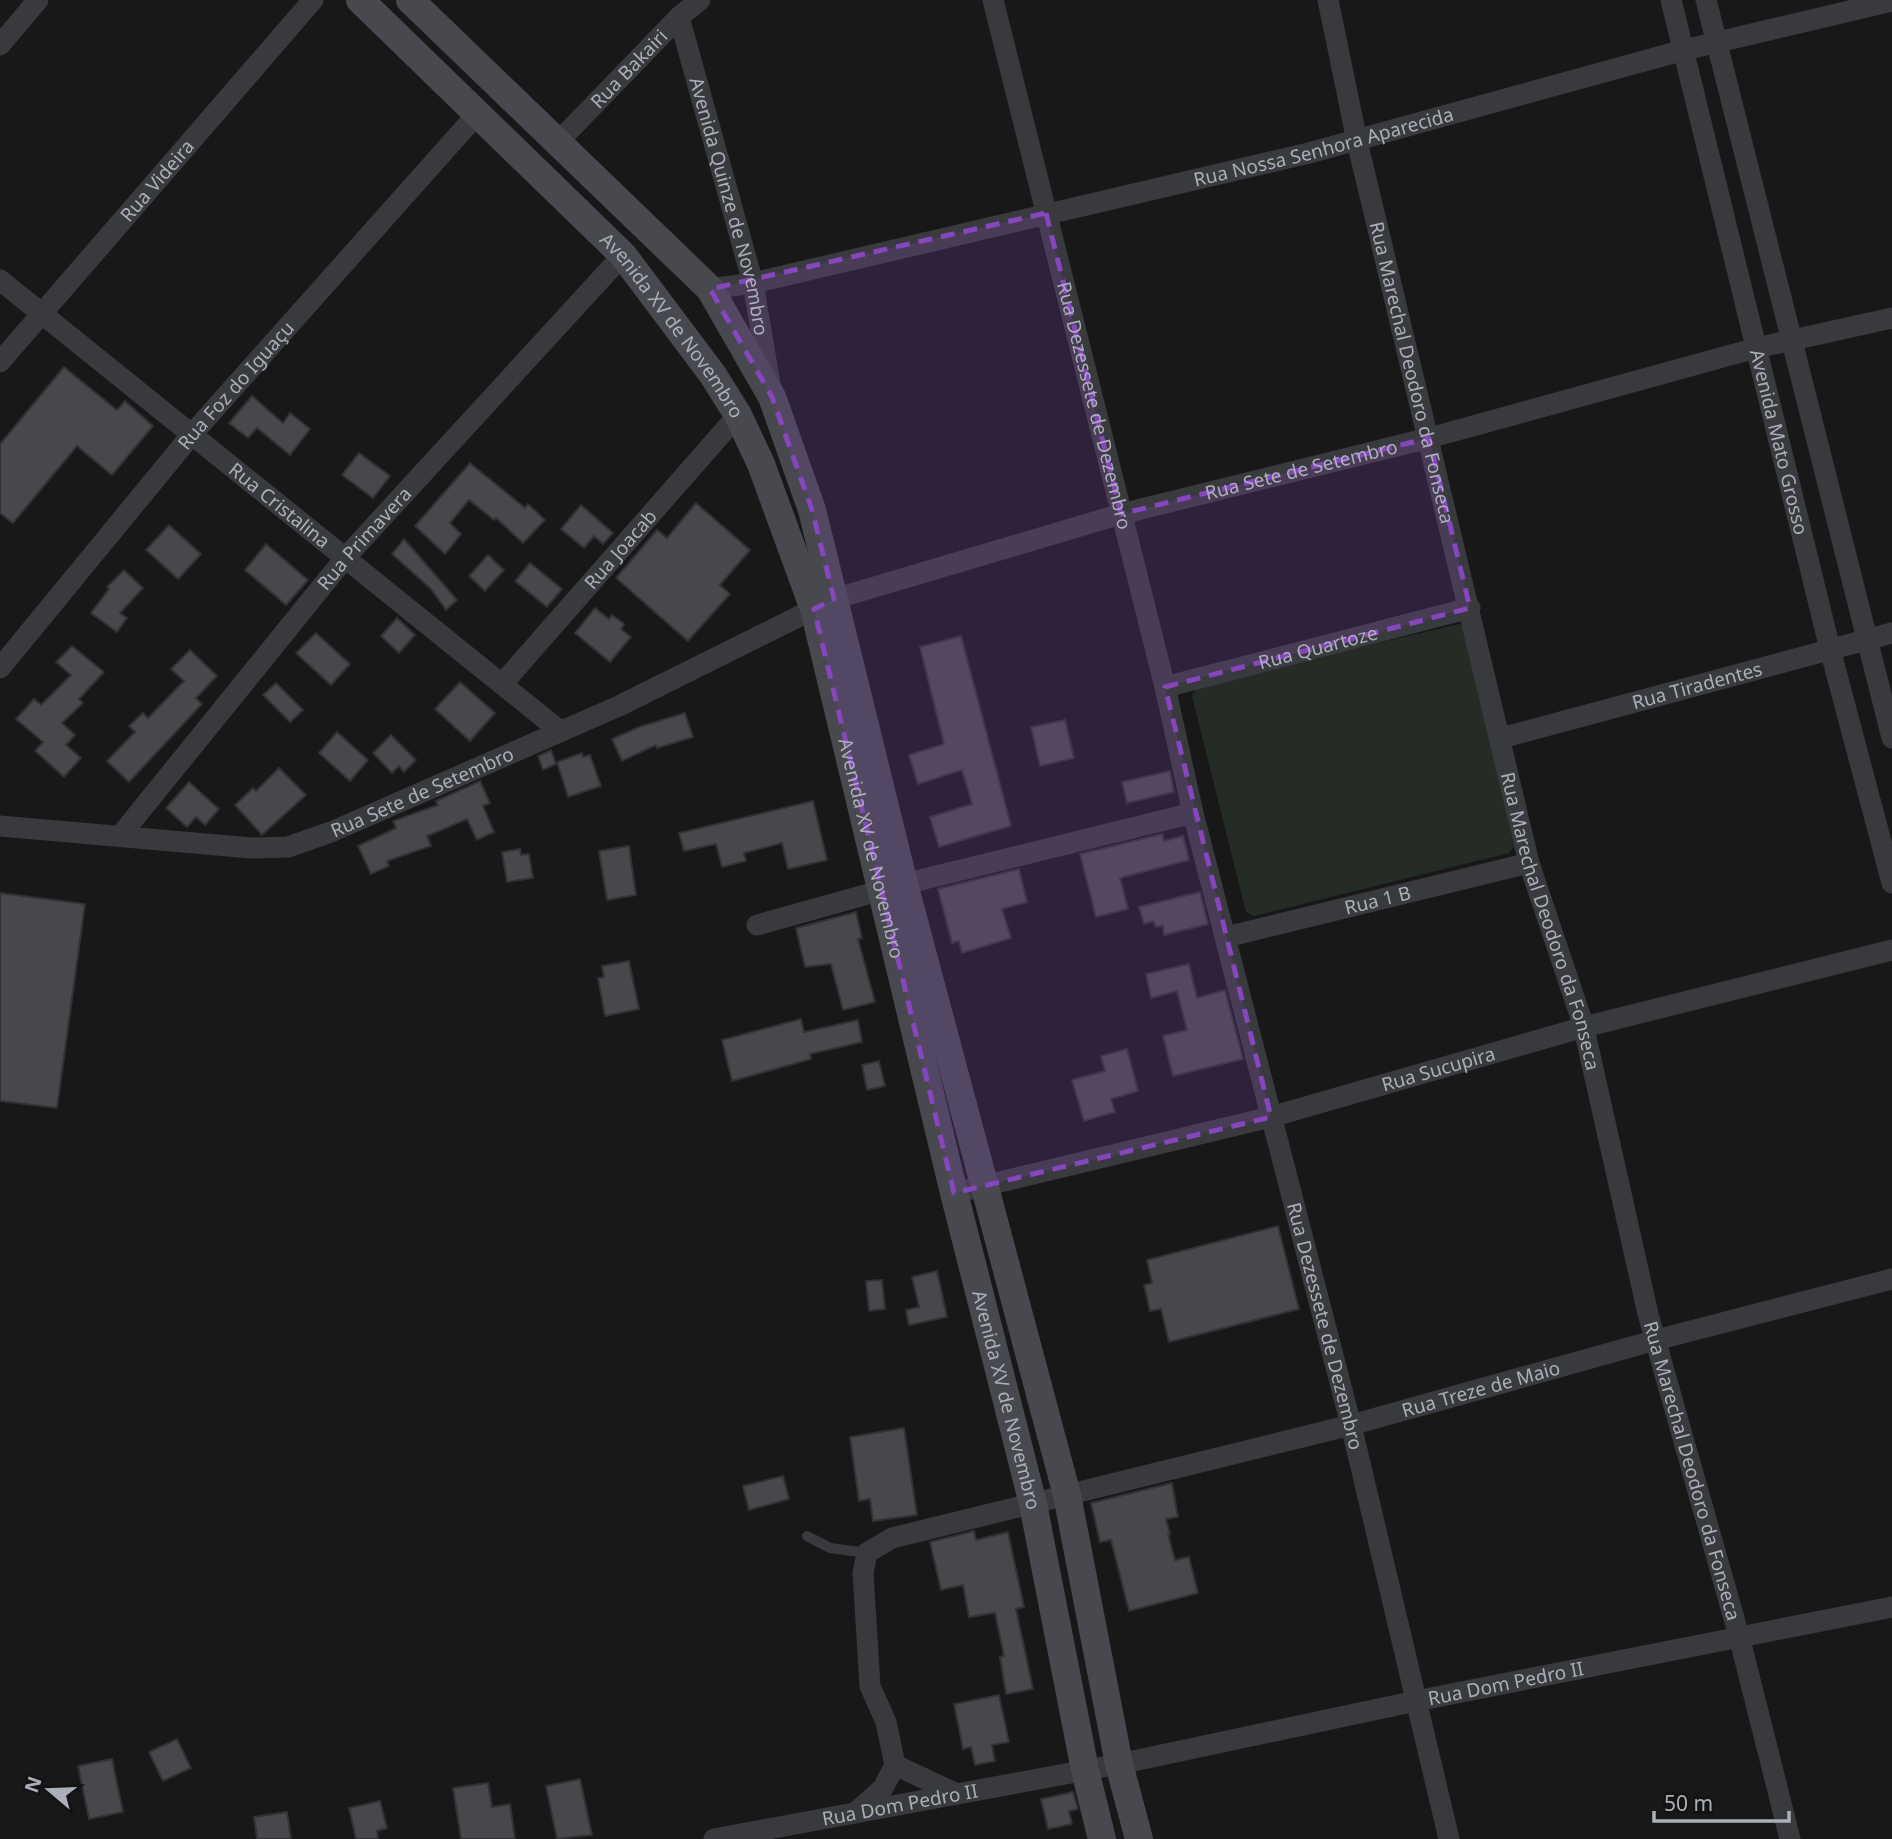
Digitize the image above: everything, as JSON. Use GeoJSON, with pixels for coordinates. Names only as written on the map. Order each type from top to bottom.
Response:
{"type":"FeatureCollection","features":[{"type":"Feature","properties":{"kind":"main road","name":"Avenida XV de Novembro"},"geometry":{"type":"LineString","coordinates":[[360,0],[479,112],[623,256],[713,375],[738,415],[824,604]]}},
{"type":"Feature","properties":{"kind":"main road","name":"Avenida XV de Novembro"},"geometry":{"type":"LineString","coordinates":[[410,0],[710,289],[772,397],[812,510],[824,604],[892,887],[954,1193],[1033,1504],[1085,1770],[1102,1839]]}},
{"type":"Feature","properties":{"kind":"main road","name":"Avenida XV de Novembro"},"geometry":{"type":"LineString","coordinates":[[892,887],[987,1186],[1067,1495],[1119,1764],[1139,1839]]}},
{"type":"Feature","properties":{"kind":"street"},"geometry":{"type":"LineString","coordinates":[[0,45],[38,0]]}},
{"type":"Feature","properties":{"kind":"street","name":"Rua Videira"},"geometry":{"type":"LineString","coordinates":[[0,362],[313,0]]}},
{"type":"Feature","properties":{"kind":"street","name":"Rua Bakairi"},"geometry":{"type":"LineString","coordinates":[[558,142],[679,17],[700,0]]}},
{"type":"Feature","properties":{"kind":"street","name":"Rua Dezessete de Dezembro"},"geometry":{"type":"LineString","coordinates":[[993,0],[1165,687],[1193,813],[1351,1425],[1449,1839]]}},
{"type":"Feature","properties":{"kind":"street","name":"Rua Marechal Deodoro da Fonseca"},"geometry":{"type":"LineString","coordinates":[[1328,0],[1357,141],[1530,863],[1584,1027],[1656,1340],[1740,1636],[1790,1839]]}},
{"type":"Feature","properties":{"kind":"street","name":"Avenida Mato Grosso"},"geometry":{"type":"LineString","coordinates":[[1671,0],[1830,649],[1892,883]]}},
{"type":"Feature","properties":{"kind":"street","name":"Avenida Mato Grosso"},"geometry":{"type":"LineString","coordinates":[[1706,0],[1892,738]]}},
{"type":"Feature","properties":{"kind":"street","name":"Rua Nossa Senhora Aparecida"},"geometry":{"type":"LineString","coordinates":[[710,289],[753,283],[1357,141],[1684,50],[1892,1]]}},
{"type":"Feature","properties":{"kind":"street","name":"Avenida Quinze de Novembro"},"geometry":{"type":"LineString","coordinates":[[679,17],[753,283],[772,397]]}},
{"type":"Feature","properties":{"kind":"street","name":"Rua Foz do Iguaçu"},"geometry":{"type":"LineString","coordinates":[[0,668],[193,433],[479,112]]}},
{"type":"Feature","properties":{"kind":"street","name":"Rua Primavera"},"geometry":{"type":"LineString","coordinates":[[120,836],[345,558],[623,256]]}},
{"type":"Feature","properties":{"kind":"street","name":"Rua Cristalina"},"geometry":{"type":"LineString","coordinates":[[0,280],[560,731]]}},
{"type":"Feature","properties":{"kind":"street","name":"Rua Sete de Setembro"},"geometry":{"type":"LineString","coordinates":[[0,826],[251,848],[288,847],[331,832],[560,731],[824,604],[1121,514],[1429,438],[1756,348],[1892,318]]}},
{"type":"Feature","properties":{"kind":"street","name":"Rua Joacab"},"geometry":{"type":"LineString","coordinates":[[503,683],[738,415]]}},
{"type":"Feature","properties":{"kind":"street","name":"Rua Quartoze"},"geometry":{"type":"LineString","coordinates":[[1165,687],[1470,608]]}},
{"type":"Feature","properties":{"kind":"street","name":"Rua Tiradentes"},"geometry":{"type":"LineString","coordinates":[[1501,738],[1892,633]]}},
{"type":"Feature","properties":{"kind":"street"},"geometry":{"type":"LineString","coordinates":[[757,925],[892,887],[1193,813]]}},
{"type":"Feature","properties":{"kind":"street","name":"Rua 1 B"},"geometry":{"type":"LineString","coordinates":[[1226,937],[1530,863]]}},
{"type":"Feature","properties":{"kind":"street","name":"Rua Sucupira"},"geometry":{"type":"LineString","coordinates":[[954,1193],[1271,1117],[1584,1027],[1892,950]]}},
{"type":"Feature","properties":{"kind":"street","name":"Rua Treze de Maio"},"geometry":{"type":"LineString","coordinates":[[867,1553],[892,1538],[1351,1425],[1656,1340],[1892,1279]]}},
{"type":"Feature","properties":{"kind":"street"},"geometry":{"type":"LineString","coordinates":[[855,1813],[883,1788],[895,1765],[886,1722],[870,1686],[863,1573],[867,1553]]}},
{"type":"Feature","properties":{"kind":"street","name":"Rua Dom Pedro II"},"geometry":{"type":"LineString","coordinates":[[714,1839],[1119,1764],[1416,1701],[1892,1607]]}},
{"type":"Feature","properties":{"kind":"street"},"geometry":{"type":"LineString","coordinates":[[895,1765],[957,1794]]}},
{"type":"Feature","properties":{"kind":"lane"},"geometry":{"type":"LineString","coordinates":[[807,1536],[830,1548],[867,1553]]}},
{"type":"Feature","properties":{"kind":"highlighted area"},"geometry":{"type":"Polygon","coordinates":[[[1046,213],[1121,514],[1429,438],[1470,608],[1165,687],[1271,1117],[954,1193],[814,609],[834,599],[812,510],[772,397],[710,289],[1046,213]]]}},
{"type":"Feature","properties":{"kind":"shaded area"},"geometry":{"type":"Polygon","coordinates":[[[1460,624],[1467,632],[1514,847],[1509,853],[1254,916],[1246,912],[1192,696],[1198,685],[1460,624]]]}},
{"type":"Feature","properties":{"kind":"building"},"geometry":{"type":"Polygon","coordinates":[[[64,367],[117,410],[125,401],[153,426],[112,475],[77,446],[13,523],[0,513],[0,444],[64,367]]]}},
{"type":"Feature","properties":{"kind":"building"},"geometry":{"type":"Polygon","coordinates":[[[252,396],[283,423],[290,413],[310,429],[290,455],[257,428],[248,438],[229,423],[252,396]]]}},
{"type":"Feature","properties":{"kind":"building"},"geometry":{"type":"Polygon","coordinates":[[[359,453],[390,476],[373,498],[342,475],[359,453]]]}},
{"type":"Feature","properties":{"kind":"building"},"geometry":{"type":"Polygon","coordinates":[[[470,463],[525,508],[528,504],[545,520],[523,543],[496,518],[494,520],[469,500],[450,523],[461,534],[445,554],[415,526],[470,463]]]}},
{"type":"Feature","properties":{"kind":"building"},"geometry":{"type":"Polygon","coordinates":[[[696,503],[750,550],[720,585],[730,594],[688,641],[616,578],[657,530],[667,538],[696,503]]]}},
{"type":"Feature","properties":{"kind":"building"},"geometry":{"type":"Polygon","coordinates":[[[581,505],[613,533],[603,544],[594,536],[584,548],[561,529],[581,505]]]}},
{"type":"Feature","properties":{"kind":"building"},"geometry":{"type":"Polygon","coordinates":[[[169,525],[201,554],[178,579],[146,550],[169,525]]]}},
{"type":"Feature","properties":{"kind":"building"},"geometry":{"type":"Polygon","coordinates":[[[404,539],[457,600],[446,610],[431,589],[392,554],[404,539]]]}},
{"type":"Feature","properties":{"kind":"building"},"geometry":{"type":"Polygon","coordinates":[[[266,544],[308,580],[286,605],[245,570],[266,544]]]}},
{"type":"Feature","properties":{"kind":"building"},"geometry":{"type":"Polygon","coordinates":[[[488,555],[504,570],[485,591],[469,576],[488,555]]]}},
{"type":"Feature","properties":{"kind":"building"},"geometry":{"type":"Polygon","coordinates":[[[530,563],[562,589],[547,607],[515,581],[530,563]]]}},
{"type":"Feature","properties":{"kind":"building"},"geometry":{"type":"Polygon","coordinates":[[[124,570],[143,588],[120,613],[127,618],[117,632],[91,613],[109,589],[107,587],[124,570]]]}},
{"type":"Feature","properties":{"kind":"building"},"geometry":{"type":"Polygon","coordinates":[[[595,608],[609,619],[612,615],[624,624],[621,629],[631,637],[610,662],[575,633],[595,608]]]}},
{"type":"Feature","properties":{"kind":"building"},"geometry":{"type":"Polygon","coordinates":[[[397,618],[415,635],[399,653],[381,636],[397,618]]]}},
{"type":"Feature","properties":{"kind":"building"},"geometry":{"type":"Polygon","coordinates":[[[316,633],[350,664],[331,685],[296,653],[316,633]]]}},
{"type":"Feature","properties":{"kind":"building"},"geometry":{"type":"Polygon","coordinates":[[[961,636],[1011,826],[939,847],[930,817],[972,804],[962,770],[918,784],[909,755],[944,744],[920,647],[961,636]]]}},
{"type":"Feature","properties":{"kind":"building"},"geometry":{"type":"Polygon","coordinates":[[[72,646],[104,672],[79,699],[83,703],[62,723],[75,735],[66,745],[81,758],[64,777],[35,751],[43,742],[16,719],[34,699],[41,705],[71,675],[56,662],[72,646]]]}},
{"type":"Feature","properties":{"kind":"building"},"geometry":{"type":"Polygon","coordinates":[[[190,650],[217,676],[196,698],[202,704],[129,782],[107,761],[135,732],[129,726],[143,713],[148,718],[184,681],[171,669],[190,650]]]}},
{"type":"Feature","properties":{"kind":"building"},"geometry":{"type":"Polygon","coordinates":[[[460,682],[495,713],[470,741],[435,709],[460,682]]]}},
{"type":"Feature","properties":{"kind":"building"},"geometry":{"type":"Polygon","coordinates":[[[276,683],[303,710],[290,722],[263,695],[276,683]]]}},
{"type":"Feature","properties":{"kind":"building"},"geometry":{"type":"Polygon","coordinates":[[[685,713],[693,737],[657,748],[656,745],[622,761],[612,739],[639,727],[685,713]]]}},
{"type":"Feature","properties":{"kind":"building"},"geometry":{"type":"Polygon","coordinates":[[[1065,720],[1074,758],[1040,766],[1031,727],[1065,720]]]}},
{"type":"Feature","properties":{"kind":"building"},"geometry":{"type":"Polygon","coordinates":[[[337,732],[368,760],[350,781],[319,753],[337,732]]]}},
{"type":"Feature","properties":{"kind":"building"},"geometry":{"type":"Polygon","coordinates":[[[391,735],[416,760],[404,772],[399,766],[392,773],[373,753],[391,735]]]}},
{"type":"Feature","properties":{"kind":"building"},"geometry":{"type":"Polygon","coordinates":[[[551,750],[556,764],[543,770],[538,756],[551,750]]]}},
{"type":"Feature","properties":{"kind":"building"},"geometry":{"type":"Polygon","coordinates":[[[582,753],[583,757],[590,755],[601,786],[568,797],[557,762],[582,753]]]}},
{"type":"Feature","properties":{"kind":"building"},"geometry":{"type":"Polygon","coordinates":[[[279,768],[306,795],[262,835],[235,805],[253,788],[256,791],[279,768]]]}},
{"type":"Feature","properties":{"kind":"building"},"geometry":{"type":"Polygon","coordinates":[[[1170,771],[1174,792],[1127,803],[1122,782],[1170,771]]]}},
{"type":"Feature","properties":{"kind":"building"},"geometry":{"type":"Polygon","coordinates":[[[480,781],[490,803],[483,806],[494,832],[477,840],[467,819],[427,836],[431,846],[387,861],[389,866],[371,874],[358,846],[396,828],[393,821],[438,805],[436,801],[480,781]]]}},
{"type":"Feature","properties":{"kind":"building"},"geometry":{"type":"Polygon","coordinates":[[[189,782],[219,809],[205,825],[196,817],[187,827],[166,808],[189,782]]]}},
{"type":"Feature","properties":{"kind":"building"},"geometry":{"type":"Polygon","coordinates":[[[813,801],[827,860],[788,869],[782,843],[744,853],[746,861],[722,867],[716,844],[684,851],[679,833],[813,801]]]}},
{"type":"Feature","properties":{"kind":"building"},"geometry":{"type":"Polygon","coordinates":[[[1162,834],[1164,841],[1183,836],[1189,860],[1120,878],[1128,909],[1096,917],[1080,854],[1162,834]]]}},
{"type":"Feature","properties":{"kind":"building"},"geometry":{"type":"Polygon","coordinates":[[[629,846],[636,895],[607,900],[599,851],[629,846]]]}},
{"type":"Feature","properties":{"kind":"building"},"geometry":{"type":"Polygon","coordinates":[[[520,849],[521,855],[529,854],[533,878],[507,882],[502,852],[520,849]]]}},
{"type":"Feature","properties":{"kind":"building"},"geometry":{"type":"Polygon","coordinates":[[[1019,869],[1027,902],[1002,909],[1011,938],[962,953],[959,941],[952,943],[938,889],[1019,869]]]}},
{"type":"Feature","properties":{"kind":"building"},"geometry":{"type":"Polygon","coordinates":[[[1200,892],[1208,924],[1164,935],[1163,926],[1156,927],[1153,921],[1144,924],[1139,907],[1200,892]]]}},
{"type":"Feature","properties":{"kind":"building"},"geometry":{"type":"Polygon","coordinates":[[[0,893],[85,904],[57,1108],[0,1101],[0,893]]]}},
{"type":"Feature","properties":{"kind":"building"},"geometry":{"type":"Polygon","coordinates":[[[856,912],[862,938],[858,939],[875,1002],[843,1010],[831,964],[805,967],[796,928],[856,912]]]}},
{"type":"Feature","properties":{"kind":"building"},"geometry":{"type":"Polygon","coordinates":[[[629,961],[639,1009],[605,1016],[598,978],[604,977],[602,966],[629,961]]]}},
{"type":"Feature","properties":{"kind":"building"},"geometry":{"type":"Polygon","coordinates":[[[1189,964],[1197,998],[1225,990],[1243,1059],[1173,1076],[1163,1036],[1187,1030],[1177,991],[1151,998],[1146,974],[1189,964]]]}},
{"type":"Feature","properties":{"kind":"building"},"geometry":{"type":"Polygon","coordinates":[[[801,1019],[804,1032],[858,1020],[862,1042],[810,1054],[811,1059],[732,1081],[722,1040],[801,1019]]]}},
{"type":"Feature","properties":{"kind":"building"},"geometry":{"type":"Polygon","coordinates":[[[1127,1049],[1138,1091],[1111,1099],[1115,1112],[1084,1121],[1072,1080],[1105,1071],[1101,1056],[1127,1049]]]}},
{"type":"Feature","properties":{"kind":"building"},"geometry":{"type":"Polygon","coordinates":[[[879,1061],[885,1086],[867,1090],[862,1065],[879,1061]]]}},
{"type":"Feature","properties":{"kind":"building"},"geometry":{"type":"Polygon","coordinates":[[[1278,1226],[1299,1309],[1169,1342],[1161,1309],[1150,1311],[1144,1285],[1152,1283],[1147,1260],[1278,1226]]]}},
{"type":"Feature","properties":{"kind":"building"},"geometry":{"type":"Polygon","coordinates":[[[937,1271],[947,1317],[909,1325],[906,1310],[919,1307],[912,1277],[937,1271]]]}},
{"type":"Feature","properties":{"kind":"building"},"geometry":{"type":"Polygon","coordinates":[[[882,1280],[885,1309],[869,1311],[866,1281],[882,1280]]]}},
{"type":"Feature","properties":{"kind":"building"},"geometry":{"type":"Polygon","coordinates":[[[904,1428],[917,1515],[873,1521],[870,1499],[859,1501],[850,1437],[904,1428]]]}},
{"type":"Feature","properties":{"kind":"building"},"geometry":{"type":"Polygon","coordinates":[[[783,1476],[789,1499],[749,1510],[743,1486],[783,1476]]]}},
{"type":"Feature","properties":{"kind":"building"},"geometry":{"type":"Polygon","coordinates":[[[1172,1483],[1178,1517],[1166,1519],[1168,1534],[1175,1560],[1189,1557],[1198,1593],[1129,1611],[1111,1540],[1100,1542],[1091,1503],[1172,1483]]]}},
{"type":"Feature","properties":{"kind":"building"},"geometry":{"type":"Polygon","coordinates":[[[974,1531],[976,1540],[1008,1532],[1024,1607],[1016,1609],[1033,1689],[1006,1694],[1000,1657],[1004,1656],[995,1613],[969,1617],[963,1585],[941,1590],[930,1542],[974,1531]]]}},
{"type":"Feature","properties":{"kind":"building"},"geometry":{"type":"Polygon","coordinates":[[[999,1695],[1009,1742],[992,1745],[995,1761],[975,1765],[971,1747],[963,1749],[954,1704],[999,1695]]]}},
{"type":"Feature","properties":{"kind":"building"},"geometry":{"type":"Polygon","coordinates":[[[177,1739],[191,1768],[163,1781],[149,1752],[177,1739]]]}},
{"type":"Feature","properties":{"kind":"building"},"geometry":{"type":"Polygon","coordinates":[[[112,1759],[123,1812],[89,1819],[78,1766],[112,1759]]]}},
{"type":"Feature","properties":{"kind":"building"},"geometry":{"type":"Polygon","coordinates":[[[580,1779],[592,1835],[557,1839],[546,1786],[580,1779]]]}},
{"type":"Feature","properties":{"kind":"building"},"geometry":{"type":"Polygon","coordinates":[[[488,1783],[492,1807],[510,1804],[515,1839],[461,1839],[453,1788],[488,1783]]]}},
{"type":"Feature","properties":{"kind":"building"},"geometry":{"type":"Polygon","coordinates":[[[1073,1792],[1078,1809],[1069,1811],[1072,1824],[1048,1829],[1041,1799],[1073,1792]]]}},
{"type":"Feature","properties":{"kind":"building"},"geometry":{"type":"Polygon","coordinates":[[[380,1801],[387,1828],[377,1831],[378,1839],[356,1839],[349,1808],[380,1801]]]}},
{"type":"Feature","properties":{"kind":"building"},"geometry":{"type":"Polygon","coordinates":[[[287,1812],[291,1839],[257,1839],[254,1817],[287,1812]]]}}]}
